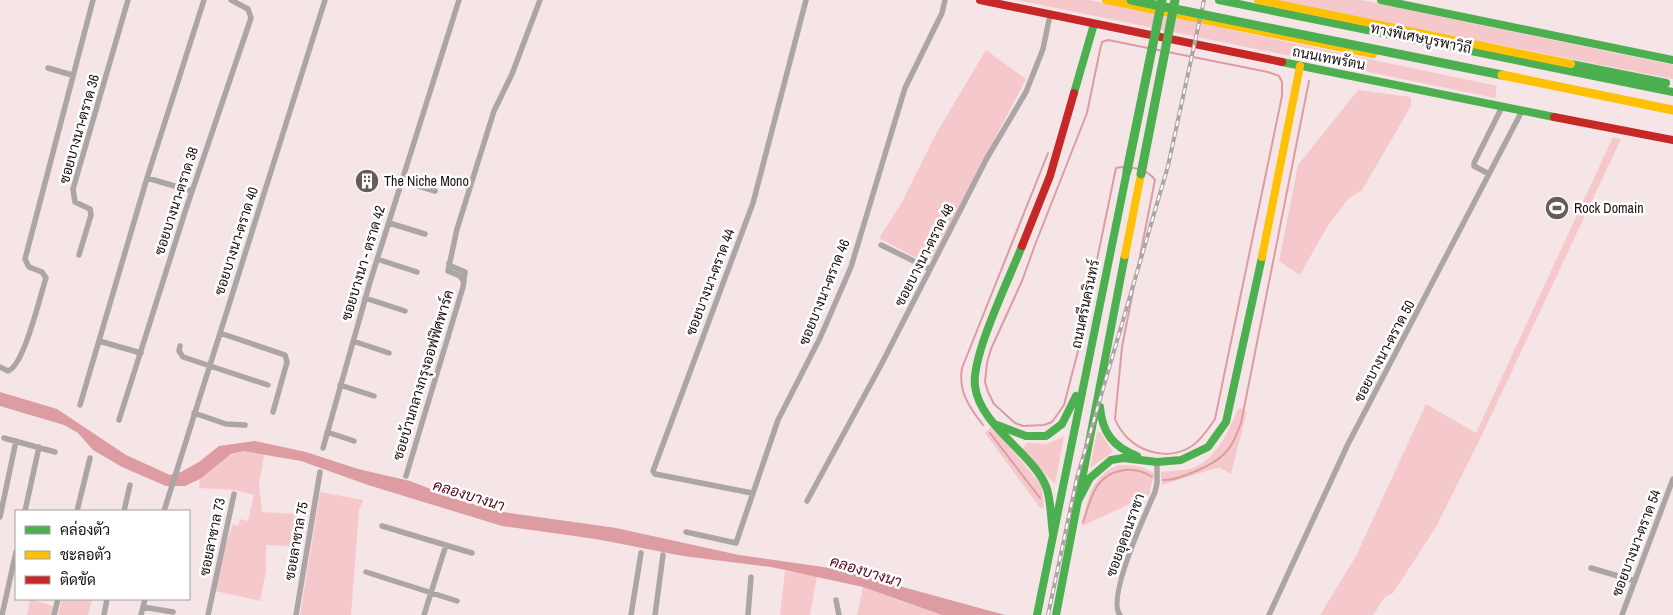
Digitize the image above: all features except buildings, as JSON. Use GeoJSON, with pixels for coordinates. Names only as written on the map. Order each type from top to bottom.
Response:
{"type":"FeatureCollection","features":[{"type":"Feature","properties":{"kind":"main road","name":"ถนนเทพรัตน"},"geometry":{"type":"LineString","coordinates":[[980,0],[1502,107],[1673,140]]}},
{"type":"Feature","properties":{"kind":"main road","name":"ถนนเทพรัตน"},"geometry":{"type":"LineString","coordinates":[[1106,0],[1673,114]]}},
{"type":"Feature","properties":{"kind":"main road"},"geometry":{"type":"LineString","coordinates":[[1130,0],[1673,110]]}},
{"type":"Feature","properties":{"kind":"main road","name":"ทางพิเศษบูรพาวิถี"},"geometry":{"type":"LineString","coordinates":[[1163,0],[1673,103]]}},
{"type":"Feature","properties":{"kind":"main road","name":"ถนนศรีนครินทร์"},"geometry":{"type":"LineString","coordinates":[[1037,615],[1084,375],[1163,0]]}},
{"type":"Feature","properties":{"kind":"main road"},"geometry":{"type":"LineString","coordinates":[[1056,615],[1080,499],[1175,0]]}},
{"type":"Feature","properties":{"kind":"main road","name":"ทางพิเศษบูรพาวิถี"},"geometry":{"type":"LineString","coordinates":[[1219,0],[1673,92]]}},
{"type":"Feature","properties":{"kind":"main road"},"geometry":{"type":"LineString","coordinates":[[1258,0],[1670,84]]}},
{"type":"Feature","properties":{"kind":"main road"},"geometry":{"type":"LineString","coordinates":[[1381,0],[1673,60]]}},
{"type":"Feature","properties":{"kind":"main road"},"geometry":{"type":"LineString","coordinates":[[1053,534],[1047,489],[1040,476],[994,424],[984,409],[975,387],[976,367],[982,346],[993,323],[1050,176],[1094,24]]}},
{"type":"Feature","properties":{"kind":"main road"},"geometry":{"type":"LineString","coordinates":[[1080,499],[1090,478],[1111,460],[1123,458],[1154,462],[1182,460],[1208,446],[1226,422],[1245,342],[1300,66]]}},
{"type":"Feature","properties":{"kind":"main road"},"geometry":{"type":"LineString","coordinates":[[994,424],[1026,437],[1041,438],[1055,434],[1066,419],[1084,375]]}},
{"type":"Feature","properties":{"kind":"main road"},"geometry":{"type":"LineString","coordinates":[[1100,387],[1100,415],[1107,437],[1127,453],[1154,462]]}},
{"type":"Feature","properties":{"kind":"street"},"geometry":{"type":"LineString","coordinates":[[0,368],[8,371],[12,370],[21,357],[46,278],[45,274],[26,264],[25,259],[93,0]]}},
{"type":"Feature","properties":{"kind":"street","name":"ซอยบางนา-ตราด 36"},"geometry":{"type":"LineString","coordinates":[[80,255],[91,215],[90,209],[75,202],[74,189],[128,0]]}},
{"type":"Feature","properties":{"kind":"street"},"geometry":{"type":"LineString","coordinates":[[80,406],[147,178],[204,0]]}},
{"type":"Feature","properties":{"kind":"street","name":"ซอยบางนา-ตราด 40"},"geometry":{"type":"LineString","coordinates":[[164,510],[325,0]]}},
{"type":"Feature","properties":{"kind":"street","name":"ซอยบางนา - ตราด 42"},"geometry":{"type":"LineString","coordinates":[[323,448],[365,298],[459,0]]}},
{"type":"Feature","properties":{"kind":"street","name":"ซอยบ้านกลางกรุงออฟฟิศพาร์ค"},"geometry":{"type":"LineString","coordinates":[[406,476],[464,282],[465,272],[451,266],[449,263],[457,229],[494,111],[512,74],[540,0]]}},
{"type":"Feature","properties":{"kind":"street","name":"ซอยบางนา-ตราด 44"},"geometry":{"type":"LineString","coordinates":[[752,492],[655,474],[653,470],[753,203],[806,0]]}},
{"type":"Feature","properties":{"kind":"street","name":"ซอยบางนา-ตราด 46"},"geometry":{"type":"LineString","coordinates":[[686,532],[736,543],[778,420],[820,338],[851,267],[906,88],[942,13],[945,0]]}},
{"type":"Feature","properties":{"kind":"street","name":"ซอยบางนา-ตราด 38"},"geometry":{"type":"LineString","coordinates":[[119,420],[192,191],[251,18],[248,9],[229,1]]}},
{"type":"Feature","properties":{"kind":"street","name":"ซอยบางนา-ตราด 48"},"geometry":{"type":"LineString","coordinates":[[807,501],[988,158],[1026,92],[1043,49],[1050,15]]}},
{"type":"Feature","properties":{"kind":"street"},"geometry":{"type":"LineString","coordinates":[[48,68],[72,75]]}},
{"type":"Feature","properties":{"kind":"street"},"geometry":{"type":"LineString","coordinates":[[1489,174],[1474,166],[1474,163],[1502,107]]}},
{"type":"Feature","properties":{"kind":"street","name":"ซอยบางนา-ตราด 50"},"geometry":{"type":"LineString","coordinates":[[1269,615],[1348,444],[1522,111]]}},
{"type":"Feature","properties":{"kind":"street"},"geometry":{"type":"LineString","coordinates":[[147,178],[192,191]]}},
{"type":"Feature","properties":{"kind":"street"},"geometry":{"type":"LineString","coordinates":[[402,181],[434,191]]}},
{"type":"Feature","properties":{"kind":"street"},"geometry":{"type":"LineString","coordinates":[[389,223],[425,234]]}},
{"type":"Feature","properties":{"kind":"street"},"geometry":{"type":"LineString","coordinates":[[881,245],[930,268]]}},
{"type":"Feature","properties":{"kind":"street"},"geometry":{"type":"LineString","coordinates":[[377,259],[418,272]]}},
{"type":"Feature","properties":{"kind":"street"},"geometry":{"type":"LineString","coordinates":[[365,298],[405,311]]}},
{"type":"Feature","properties":{"kind":"street"},"geometry":{"type":"LineString","coordinates":[[220,333],[285,355],[287,362],[274,412]]}},
{"type":"Feature","properties":{"kind":"street"},"geometry":{"type":"LineString","coordinates":[[99,341],[141,353]]}},
{"type":"Feature","properties":{"kind":"street"},"geometry":{"type":"LineString","coordinates":[[352,341],[389,352]]}},
{"type":"Feature","properties":{"kind":"street"},"geometry":{"type":"LineString","coordinates":[[180,346],[179,351],[183,357],[268,385]]}},
{"type":"Feature","properties":{"kind":"street"},"geometry":{"type":"LineString","coordinates":[[340,385],[374,396]]}},
{"type":"Feature","properties":{"kind":"street"},"geometry":{"type":"LineString","coordinates":[[194,414],[226,424],[245,424]]}},
{"type":"Feature","properties":{"kind":"street"},"geometry":{"type":"LineString","coordinates":[[327,432],[354,441]]}},
{"type":"Feature","properties":{"kind":"street"},"geometry":{"type":"LineString","coordinates":[[4,438],[55,452]]}},
{"type":"Feature","properties":{"kind":"street"},"geometry":{"type":"LineString","coordinates":[[0,517],[16,441]]}},
{"type":"Feature","properties":{"kind":"street"},"geometry":{"type":"LineString","coordinates":[[25,510],[40,447]]}},
{"type":"Feature","properties":{"kind":"street"},"geometry":{"type":"LineString","coordinates":[[78,510],[90,458]]}},
{"type":"Feature","properties":{"kind":"street","name":"ซอยอุดอนราชา"},"geometry":{"type":"LineString","coordinates":[[1120,615],[1116,605],[1122,572],[1158,482],[1154,462]]}},
{"type":"Feature","properties":{"kind":"street","name":"ซอยลาซาล 75"},"geometry":{"type":"LineString","coordinates":[[296,615],[320,472]]}},
{"type":"Feature","properties":{"kind":"street","name":"ซอยบางนา-ตราด 54"},"geometry":{"type":"LineString","coordinates":[[1622,615],[1673,479]]}},
{"type":"Feature","properties":{"kind":"street"},"geometry":{"type":"LineString","coordinates":[[124,510],[130,485]]}},
{"type":"Feature","properties":{"kind":"street","name":"ซอยลาซาล 73"},"geometry":{"type":"LineString","coordinates":[[208,615],[234,494]]}},
{"type":"Feature","properties":{"kind":"street"},"geometry":{"type":"LineString","coordinates":[[382,526],[472,553]]}},
{"type":"Feature","properties":{"kind":"street"},"geometry":{"type":"LineString","coordinates":[[424,615],[446,545]]}},
{"type":"Feature","properties":{"kind":"street"},"geometry":{"type":"LineString","coordinates":[[631,615],[641,553]]}},
{"type":"Feature","properties":{"kind":"street"},"geometry":{"type":"LineString","coordinates":[[654,615],[663,555]]}},
{"type":"Feature","properties":{"kind":"street"},"geometry":{"type":"LineString","coordinates":[[2,615],[15,556]]}},
{"type":"Feature","properties":{"kind":"street"},"geometry":{"type":"LineString","coordinates":[[1591,568],[1635,581]]}},
{"type":"Feature","properties":{"kind":"street"},"geometry":{"type":"LineString","coordinates":[[366,572],[457,601]]}},
{"type":"Feature","properties":{"kind":"street"},"geometry":{"type":"LineString","coordinates":[[748,615],[752,577]]}},
{"type":"Feature","properties":{"kind":"street"},"geometry":{"type":"LineString","coordinates":[[54,615],[58,600]]}},
{"type":"Feature","properties":{"kind":"street"},"geometry":{"type":"LineString","coordinates":[[104,615],[107,600]]}},
{"type":"Feature","properties":{"kind":"street"},"geometry":{"type":"LineString","coordinates":[[141,615],[145,600]]}},
{"type":"Feature","properties":{"kind":"street"},"geometry":{"type":"LineString","coordinates":[[836,600],[838,615]]}},
{"type":"Feature","properties":{"kind":"street"},"geometry":{"type":"LineString","coordinates":[[143,607],[173,612]]}},
{"type":"Feature","properties":{"kind":"shaded area"},"geometry":{"type":"Polygon","coordinates":[[[1017,0],[1089,0],[1497,86],[1495,98],[1017,0]]]}},
{"type":"Feature","properties":{"kind":"shaded area"},"geometry":{"type":"Polygon","coordinates":[[[1269,0],[1361,0],[1673,65],[1673,79],[1269,0]]]}},
{"type":"Feature","properties":{"kind":"shaded area"},"geometry":{"type":"Polygon","coordinates":[[[986,50],[1026,79],[933,257],[928,261],[920,260],[879,238],[901,204],[937,132],[986,50]]]}},
{"type":"Feature","properties":{"kind":"shaded area"},"geometry":{"type":"Polygon","coordinates":[[[1358,90],[1411,97],[1411,106],[1362,190],[1348,199],[1327,227],[1300,275],[1279,261],[1298,165],[1358,90]]]}},
{"type":"Feature","properties":{"kind":"shaded area"},"geometry":{"type":"Polygon","coordinates":[[[1613,137],[1621,139],[1480,439],[1436,527],[1393,593],[1385,597],[1373,615],[1320,615],[1356,556],[1426,404],[1476,433],[1613,137]]]}},
{"type":"Feature","properties":{"kind":"shaded area"},"geometry":{"type":"Polygon","coordinates":[[[0,392],[57,409],[126,455],[170,475],[181,472],[199,462],[219,446],[255,441],[306,452],[358,469],[410,481],[459,500],[503,512],[616,528],[739,555],[837,569],[1005,615],[942,615],[863,587],[771,567],[683,556],[596,539],[502,526],[368,485],[301,461],[243,451],[231,454],[200,479],[185,486],[166,486],[122,467],[93,450],[78,433],[64,425],[0,406],[0,392]]]}},
{"type":"Feature","properties":{"kind":"shaded area"},"geometry":{"type":"Polygon","coordinates":[[[1241,408],[1247,412],[1231,474],[1220,468],[1213,469],[1162,485],[1161,472],[1195,467],[1212,455],[1230,428],[1238,409],[1241,408]]]}},
{"type":"Feature","properties":{"kind":"shaded area"},"geometry":{"type":"Polygon","coordinates":[[[992,426],[1042,486],[1044,509],[1040,508],[985,433],[992,426]]]}},
{"type":"Feature","properties":{"kind":"shaded area"},"geometry":{"type":"Polygon","coordinates":[[[1097,432],[1100,432],[1113,452],[1090,468],[1097,432]]]}},
{"type":"Feature","properties":{"kind":"shaded area"},"geometry":{"type":"Polygon","coordinates":[[[1064,436],[1055,484],[1022,450],[1027,443],[1047,444],[1064,436]]]}},
{"type":"Feature","properties":{"kind":"shaded area"},"geometry":{"type":"Polygon","coordinates":[[[243,451],[264,455],[259,485],[262,512],[297,514],[304,518],[300,550],[286,546],[266,545],[266,571],[260,601],[215,591],[225,547],[233,524],[238,526],[240,519],[248,521],[254,495],[235,490],[199,488],[200,479],[215,465],[231,455],[243,451]]]}},
{"type":"Feature","properties":{"kind":"shaded area"},"geometry":{"type":"Polygon","coordinates":[[[1118,465],[1141,467],[1154,474],[1149,495],[1082,526],[1089,498],[1096,483],[1101,476],[1118,465]]]}},
{"type":"Feature","properties":{"kind":"shaded area"},"geometry":{"type":"Polygon","coordinates":[[[320,492],[363,500],[359,510],[351,615],[300,615],[320,492]]]}},
{"type":"Feature","properties":{"kind":"shaded area"},"geometry":{"type":"Polygon","coordinates":[[[785,571],[817,576],[810,615],[780,615],[785,571]]]}},
{"type":"Feature","properties":{"kind":"shaded area"},"geometry":{"type":"Polygon","coordinates":[[[863,587],[942,615],[857,615],[863,587]]]}},
{"type":"Feature","properties":{"kind":"shaded area"},"geometry":{"type":"Polygon","coordinates":[[[30,600],[53,606],[51,615],[27,615],[30,600]]]}},
{"type":"Feature","properties":{"kind":"shaded area"},"geometry":{"type":"Polygon","coordinates":[[[62,600],[92,600],[88,615],[58,615],[62,600]]]}},
{"type":"Feature","properties":{"kind":"waterway"},"geometry":{"type":"LineString","coordinates":[[1108,40],[1268,72],[1279,76],[1282,82],[1282,96],[1215,419],[1202,437],[1192,446],[1170,454],[1158,453],[1137,445],[1121,430],[1115,419],[1122,347],[1155,180],[1143,171],[1132,168],[1116,168],[1078,351],[1064,405],[1052,422],[1044,425],[1023,426],[1015,423],[994,404],[985,382],[991,349],[1022,281],[1087,113],[1102,42],[1108,40]]}},
{"type":"Feature","properties":{"kind":"waterway"},"geometry":{"type":"LineString","coordinates":[[1163,480],[1186,475],[1219,458],[1230,447],[1241,423],[1309,81]]}},
{"type":"Feature","properties":{"kind":"waterway"},"geometry":{"type":"LineString","coordinates":[[983,425],[973,412],[963,391],[962,368],[1048,153]]}},
{"type":"Feature","properties":{"kind":"waterway"},"geometry":{"type":"LineString","coordinates":[[990,433],[1040,498]]}},
{"type":"Feature","properties":{"kind":"waterway"},"geometry":{"type":"LineString","coordinates":[[1083,522],[1096,488],[1107,476],[1122,470],[1130,470],[1145,473],[1152,477]]}},
{"type":"Feature","properties":{"kind":"railway"},"geometry":{"type":"LineString","coordinates":[[1048,615],[1077,478],[1168,166],[1204,0]]}},
{"type":"Feature","properties":{"kind":"traffic: fast"},"geometry":{"type":"LineString","coordinates":[[1131,0],[1502,75]]}},
{"type":"Feature","properties":{"kind":"traffic: fast"},"geometry":{"type":"LineString","coordinates":[[1127,171],[1162,0]]}},
{"type":"Feature","properties":{"kind":"traffic: fast"},"geometry":{"type":"LineString","coordinates":[[1141,174],[1175,0]]}},
{"type":"Feature","properties":{"kind":"traffic: fast"},"geometry":{"type":"LineString","coordinates":[[1219,0],[1673,92]]}},
{"type":"Feature","properties":{"kind":"traffic: fast"},"geometry":{"type":"LineString","coordinates":[[1381,0],[1673,60]]}},
{"type":"Feature","properties":{"kind":"traffic: fast"},"geometry":{"type":"LineString","coordinates":[[1074,93],[1094,24]]}},
{"type":"Feature","properties":{"kind":"traffic: fast"},"geometry":{"type":"LineString","coordinates":[[1282,62],[1554,117]]}},
{"type":"Feature","properties":{"kind":"traffic: fast"},"geometry":{"type":"LineString","coordinates":[[1571,64],[1666,83]]}},
{"type":"Feature","properties":{"kind":"traffic: fast"},"geometry":{"type":"LineString","coordinates":[[1037,615],[1127,171]]}},
{"type":"Feature","properties":{"kind":"traffic: fast"},"geometry":{"type":"LineString","coordinates":[[1022,246],[985,337],[975,373],[975,386],[979,401],[987,414],[1041,476],[1047,489],[1053,534]]}},
{"type":"Feature","properties":{"kind":"traffic: fast"},"geometry":{"type":"LineString","coordinates":[[1056,615],[1125,255]]}},
{"type":"Feature","properties":{"kind":"traffic: fast"},"geometry":{"type":"LineString","coordinates":[[1079,499],[1090,478],[1111,460],[1123,458],[1157,462],[1181,460],[1208,447],[1226,422],[1262,257]]}},
{"type":"Feature","properties":{"kind":"traffic: fast"},"geometry":{"type":"LineString","coordinates":[[997,425],[1026,436],[1046,436],[1062,424],[1076,396]]}},
{"type":"Feature","properties":{"kind":"traffic: fast"},"geometry":{"type":"LineString","coordinates":[[1100,407],[1103,424],[1110,438],[1121,448],[1137,456]]}},
{"type":"Feature","properties":{"kind":"traffic: slow"},"geometry":{"type":"LineString","coordinates":[[1106,0],[1373,54]]}},
{"type":"Feature","properties":{"kind":"traffic: slow"},"geometry":{"type":"LineString","coordinates":[[1258,0],[1571,64]]}},
{"type":"Feature","properties":{"kind":"traffic: slow"},"geometry":{"type":"LineString","coordinates":[[1262,257],[1300,66]]}},
{"type":"Feature","properties":{"kind":"traffic: slow"},"geometry":{"type":"LineString","coordinates":[[1502,75],[1673,110]]}},
{"type":"Feature","properties":{"kind":"traffic: slow"},"geometry":{"type":"LineString","coordinates":[[1125,255],[1141,174]]}},
{"type":"Feature","properties":{"kind":"traffic: jam"},"geometry":{"type":"LineString","coordinates":[[980,0],[1282,62]]}},
{"type":"Feature","properties":{"kind":"traffic: jam"},"geometry":{"type":"LineString","coordinates":[[1022,246],[1050,176],[1074,93]]}},
{"type":"Feature","properties":{"kind":"traffic: jam"},"geometry":{"type":"LineString","coordinates":[[1554,117],[1673,140]]}},
{"type":"Feature","properties":{"kind":"place","name":"The Niche Mono"},"geometry":{"type":"Point","coordinates":[367,181]}},
{"type":"Feature","properties":{"kind":"place","name":"Rock Domain"},"geometry":{"type":"Point","coordinates":[1557,208]}},
{"type":"Feature","properties":{"kind":"water label","name":"คลองบางนา"},"geometry":{"type":"Point","coordinates":[469,495]}},
{"type":"Feature","properties":{"kind":"water label","name":"คลองบางนา"},"geometry":{"type":"Point","coordinates":[866,571]}}]}
